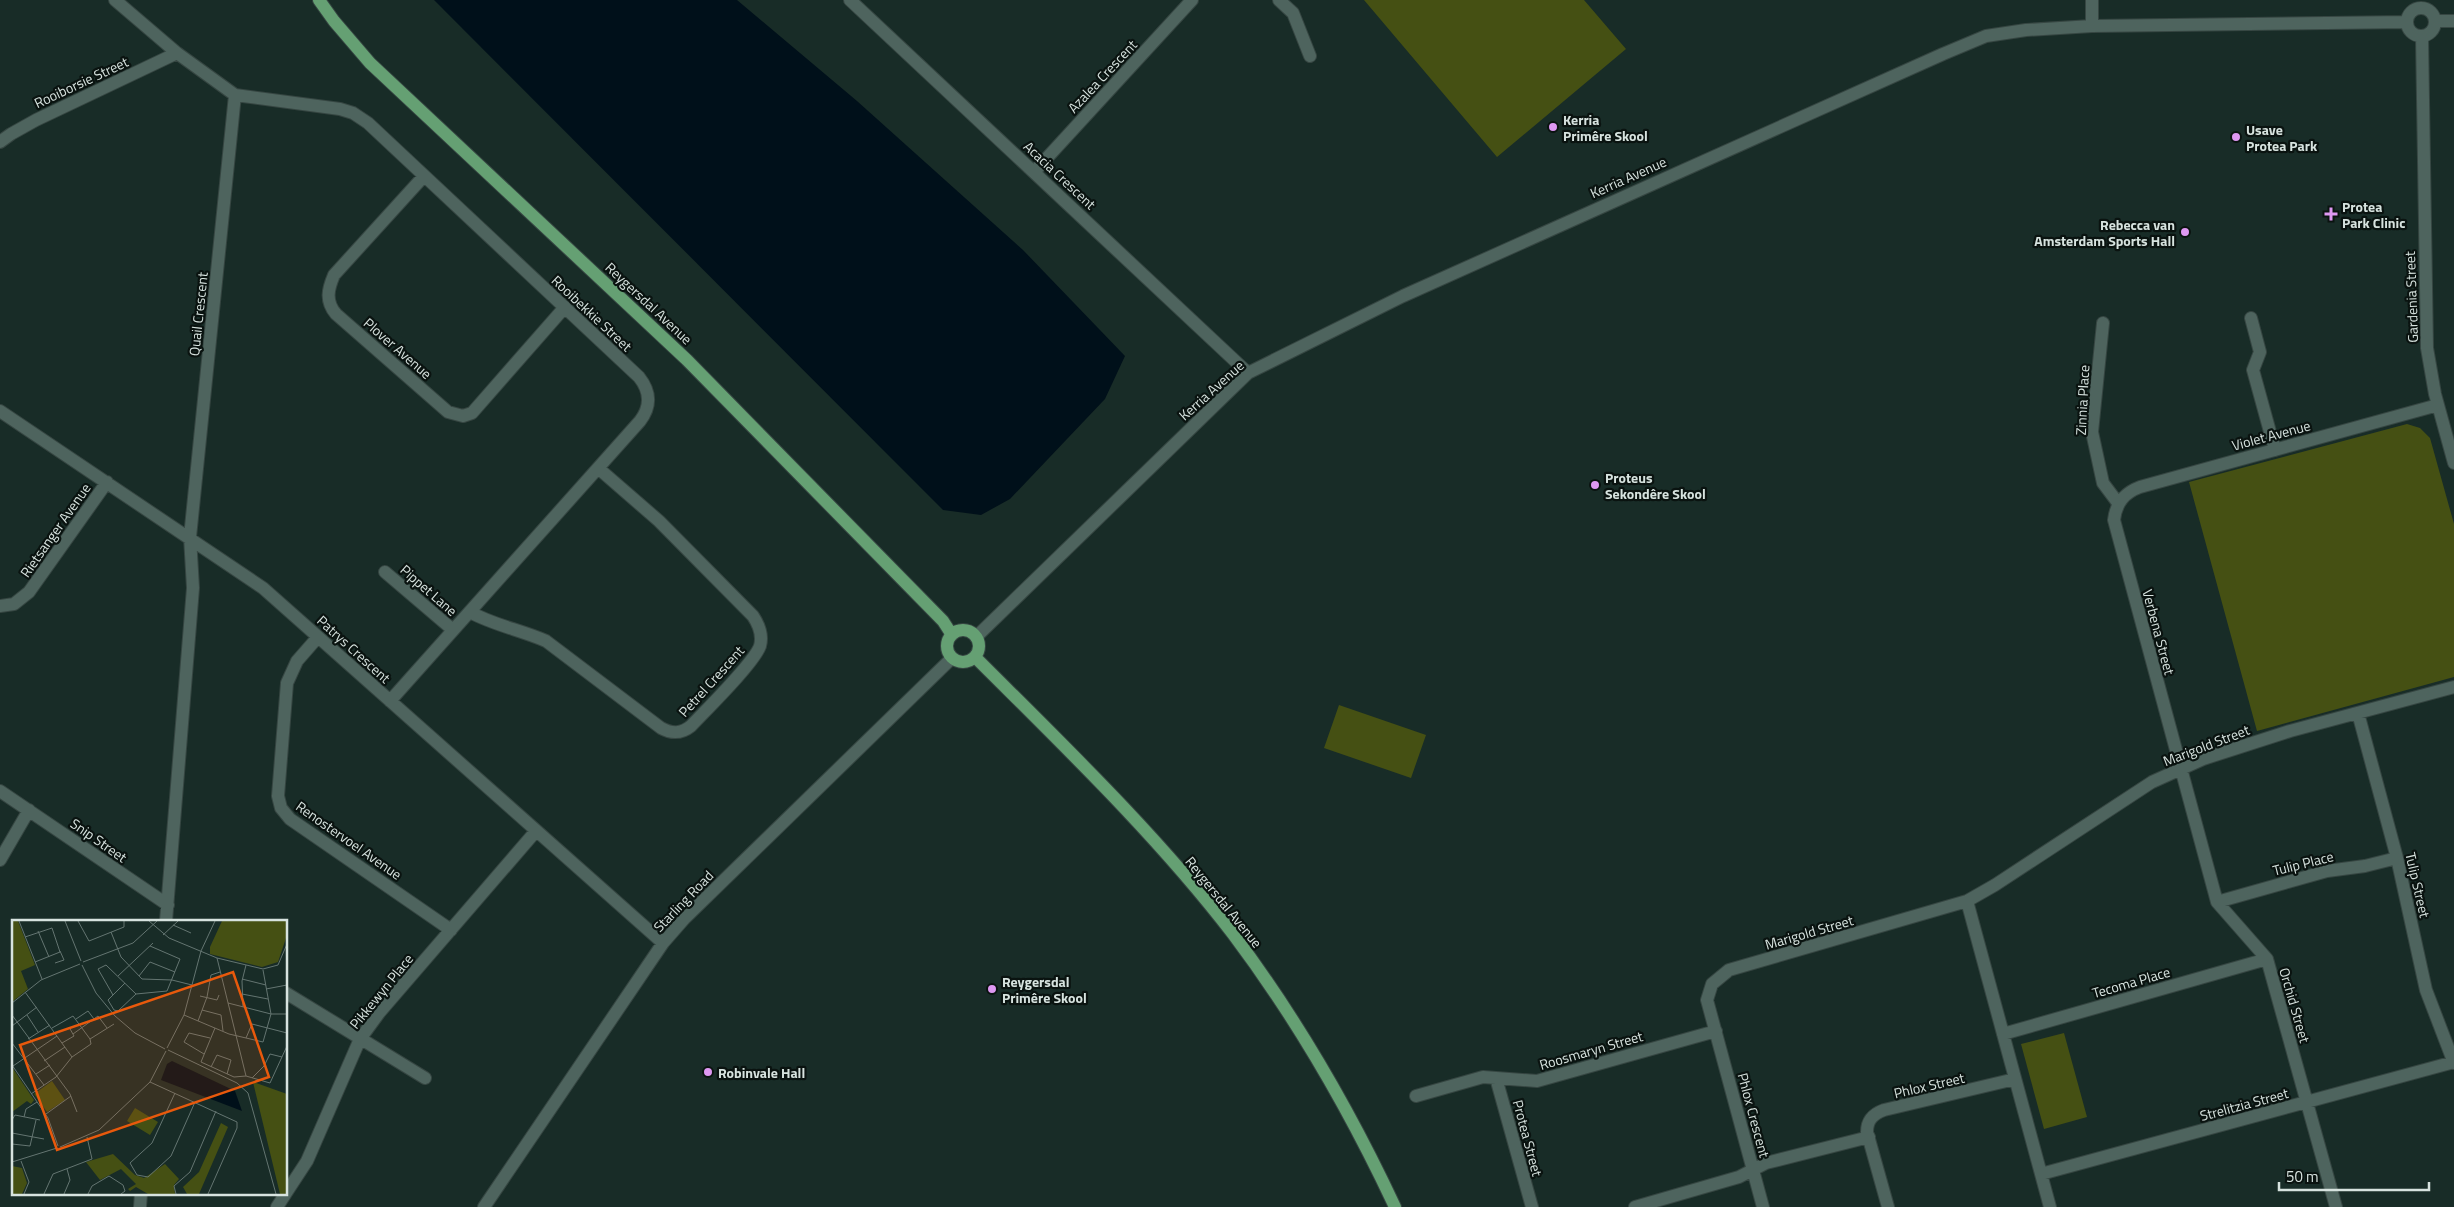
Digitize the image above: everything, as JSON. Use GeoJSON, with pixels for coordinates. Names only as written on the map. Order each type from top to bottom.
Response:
{"type":"FeatureCollection","features":[{"type":"Feature","properties":{"kind":"main road","name":"Reygersdal Avenue"},"geometry":{"type":"LineString","coordinates":[[319,0],[334,21],[370,63],[687,360],[943,621],[952,635]]}},
{"type":"Feature","properties":{"kind":"main road"},"geometry":{"type":"LineString","coordinates":[[962,630],[976,637],[979,647],[975,657],[961,662],[952,658],[947,649],[952,635],[962,630]]}},
{"type":"Feature","properties":{"kind":"main road","name":"Reygersdal Avenue"},"geometry":{"type":"LineString","coordinates":[[975,657],[1141,827],[1196,888],[1233,934],[1301,1033],[1332,1085],[1395,1207]]}},
{"type":"Feature","properties":{"kind":"street","name":"Rooibekkie Street"},"geometry":{"type":"LineString","coordinates":[[115,0],[178,53],[236,95],[331,107],[353,113],[368,123],[639,377],[647,389],[648,406],[645,414],[390,701]]}},
{"type":"Feature","properties":{"kind":"street","name":"Acacia Crescent"},"geometry":{"type":"LineString","coordinates":[[851,0],[1248,373]]}},
{"type":"Feature","properties":{"kind":"street","name":"Azalea Crescent"},"geometry":{"type":"LineString","coordinates":[[1034,172],[1192,0]]}},
{"type":"Feature","properties":{"kind":"street"},"geometry":{"type":"LineString","coordinates":[[1279,0],[1293,13],[1310,56]]}},
{"type":"Feature","properties":{"kind":"street"},"geometry":{"type":"LineString","coordinates":[[2092,0],[2092,26]]}},
{"type":"Feature","properties":{"kind":"street"},"geometry":{"type":"LineString","coordinates":[[2420,8],[2431,12],[2435,21],[2432,32],[2422,37],[2411,33],[2407,22],[2410,12],[2420,8]]}},
{"type":"Feature","properties":{"kind":"street"},"geometry":{"type":"LineString","coordinates":[[2435,21],[2454,21]]}},
{"type":"Feature","properties":{"kind":"street","name":"Kerria Avenue"},"geometry":{"type":"LineString","coordinates":[[976,637],[1248,373],[1403,296],[1943,54],[1986,36],[2026,30],[2092,26],[2407,22]]}},
{"type":"Feature","properties":{"kind":"street","name":"Gardenia Street"},"geometry":{"type":"LineString","coordinates":[[2422,37],[2426,332],[2429,363],[2454,463]]}},
{"type":"Feature","properties":{"kind":"street","name":"Rooiborsie Street"},"geometry":{"type":"LineString","coordinates":[[0,142],[36,120],[178,53]]}},
{"type":"Feature","properties":{"kind":"street","name":"Quail Crescent"},"geometry":{"type":"LineString","coordinates":[[168,905],[193,588],[190,537],[236,95]]}},
{"type":"Feature","properties":{"kind":"street","name":"Plover Avenue"},"geometry":{"type":"LineString","coordinates":[[424,176],[334,274],[328,294],[331,308],[336,314],[448,412],[463,416],[472,412],[564,308]]}},
{"type":"Feature","properties":{"kind":"street"},"geometry":{"type":"LineString","coordinates":[[2251,318],[2260,352],[2254,370],[2275,450]]}},
{"type":"Feature","properties":{"kind":"street","name":"Zinnia Place"},"geometry":{"type":"LineString","coordinates":[[2103,323],[2092,432],[2103,483],[2118,503]]}},
{"type":"Feature","properties":{"kind":"street","name":"Violet Avenue"},"geometry":{"type":"LineString","coordinates":[[2118,503],[2132,490],[2140,486],[2438,405]]}},
{"type":"Feature","properties":{"kind":"street","name":"Patrys Crescent"},"geometry":{"type":"LineString","coordinates":[[0,411],[190,537],[263,588],[663,943]]}},
{"type":"Feature","properties":{"kind":"street","name":"Petrel Crescent"},"geometry":{"type":"LineString","coordinates":[[470,612],[482,619],[526,632],[546,641],[661,728],[671,733],[682,732],[691,726],[746,665],[757,652],[761,640],[758,623],[753,616],[659,521],[598,468]]}},
{"type":"Feature","properties":{"kind":"street","name":"Rietsanger Avenue"},"geometry":{"type":"LineString","coordinates":[[0,606],[14,604],[29,592],[107,482]]}},
{"type":"Feature","properties":{"kind":"street","name":"Verbena Street"},"geometry":{"type":"LineString","coordinates":[[2118,503],[2114,520],[2115,528],[2182,769]]}},
{"type":"Feature","properties":{"kind":"street","name":"Pippet Lane"},"geometry":{"type":"LineString","coordinates":[[385,572],[453,630]]}},
{"type":"Feature","properties":{"kind":"street","name":"Renostervoel Avenue"},"geometry":{"type":"LineString","coordinates":[[318,637],[297,661],[287,683],[278,796],[281,808],[290,819],[451,930]]}},
{"type":"Feature","properties":{"kind":"street","name":"Starling Road"},"geometry":{"type":"LineString","coordinates":[[484,1207],[663,943],[684,919],[952,658]]}},
{"type":"Feature","properties":{"kind":"street","name":"Marigold Street"},"geometry":{"type":"LineString","coordinates":[[1716,1031],[1707,1000],[1712,984],[1722,974],[1967,901],[1995,886],[2152,782],[2203,759],[2290,731],[2454,687]]}},
{"type":"Feature","properties":{"kind":"street","name":"Tulip Street"},"geometry":{"type":"LineString","coordinates":[[2358,713],[2397,858],[2426,990],[2454,1062]]}},
{"type":"Feature","properties":{"kind":"street","name":"Orchid Street"},"geometry":{"type":"LineString","coordinates":[[2182,769],[2218,902],[2267,959],[2336,1207]]}},
{"type":"Feature","properties":{"kind":"street","name":"Snip Street"},"geometry":{"type":"LineString","coordinates":[[0,791],[168,905]]}},
{"type":"Feature","properties":{"kind":"street"},"geometry":{"type":"LineString","coordinates":[[0,860],[29,810]]}},
{"type":"Feature","properties":{"kind":"street","name":"Pikkewyn Place"},"geometry":{"type":"LineString","coordinates":[[288,1190],[307,1161],[360,1039],[379,1013],[536,831]]}},
{"type":"Feature","properties":{"kind":"street","name":"Tulip Place"},"geometry":{"type":"LineString","coordinates":[[2218,902],[2327,871],[2365,866],[2397,858]]}},
{"type":"Feature","properties":{"kind":"street"},"geometry":{"type":"LineString","coordinates":[[1967,901],[2050,1207]]}},
{"type":"Feature","properties":{"kind":"street"},"geometry":{"type":"LineString","coordinates":[[166,920],[168,905]]}},
{"type":"Feature","properties":{"kind":"street","name":"Tecoma Place"},"geometry":{"type":"LineString","coordinates":[[2003,1034],[2267,959]]}},
{"type":"Feature","properties":{"kind":"street"},"geometry":{"type":"LineString","coordinates":[[288,994],[424,1078]]}},
{"type":"Feature","properties":{"kind":"street","name":"Roosmaryn Street"},"geometry":{"type":"LineString","coordinates":[[1416,1096],[1483,1077],[1537,1081],[1716,1031]]}},
{"type":"Feature","properties":{"kind":"street","name":"Phlox Crescent"},"geometry":{"type":"LineString","coordinates":[[1716,1031],[1763,1207]]}},
{"type":"Feature","properties":{"kind":"street","name":"Strelitzia Street"},"geometry":{"type":"LineString","coordinates":[[2041,1174],[2454,1062]]}},
{"type":"Feature","properties":{"kind":"street","name":"Protea Street"},"geometry":{"type":"LineString","coordinates":[[1496,1078],[1532,1207]]}},
{"type":"Feature","properties":{"kind":"street","name":"Phlox Street"},"geometry":{"type":"LineString","coordinates":[[1888,1207],[1869,1137],[1869,1121],[1877,1112],[2015,1079]]}},
{"type":"Feature","properties":{"kind":"street"},"geometry":{"type":"LineString","coordinates":[[1636,1207],[1739,1177],[1766,1163],[1869,1137]]}},
{"type":"Feature","properties":{"kind":"street"},"geometry":{"type":"LineString","coordinates":[[140,1207],[141,1194]]}},
{"type":"Feature","properties":{"kind":"street","name":"Pikkewyn Place"},"geometry":{"type":"LineString","coordinates":[[277,1207],[285,1194]]}},
{"type":"Feature","properties":{"kind":"green space"},"geometry":{"type":"Polygon","coordinates":[[[1364,0],[1584,0],[1626,49],[1497,157],[1364,0]]]}},
{"type":"Feature","properties":{"kind":"green space"},"geometry":{"type":"Polygon","coordinates":[[[2407,424],[2420,428],[2430,438],[2454,524],[2454,677],[2257,731],[2189,482],[2407,424]]]}},
{"type":"Feature","properties":{"kind":"green space"},"geometry":{"type":"Polygon","coordinates":[[[1339,705],[1426,735],[1411,778],[1324,748],[1339,705]]]}},
{"type":"Feature","properties":{"kind":"green space"},"geometry":{"type":"Polygon","coordinates":[[[2064,1033],[2087,1117],[2044,1129],[2021,1044],[2064,1033]]]}},
{"type":"Feature","properties":{"kind":"water"},"geometry":{"type":"Polygon","coordinates":[[[434,0],[737,0],[857,101],[1023,250],[1125,356],[1105,399],[1010,499],[981,515],[943,510],[434,0]]]}},
{"type":"Feature","properties":{"kind":"place","name":"Kerria Primêre Skool"},"geometry":{"type":"Point","coordinates":[1553,127]}},
{"type":"Feature","properties":{"kind":"place","name":"Usave Protea Park"},"geometry":{"type":"Point","coordinates":[2236,137]}},
{"type":"Feature","properties":{"kind":"place","name":"Protea Park Clinic"},"geometry":{"type":"Point","coordinates":[2331,214]}},
{"type":"Feature","properties":{"kind":"place","name":"Rebecca van Amsterdam Sports Hall"},"geometry":{"type":"Point","coordinates":[2185,232]}},
{"type":"Feature","properties":{"kind":"place","name":"Proteus Sekondêre Skool"},"geometry":{"type":"Point","coordinates":[1595,485]}},
{"type":"Feature","properties":{"kind":"place","name":"Reygersdal Primêre Skool"},"geometry":{"type":"Point","coordinates":[992,989]}},
{"type":"Feature","properties":{"kind":"place","name":"Robinvale Hall"},"geometry":{"type":"Point","coordinates":[708,1072]}}]}
